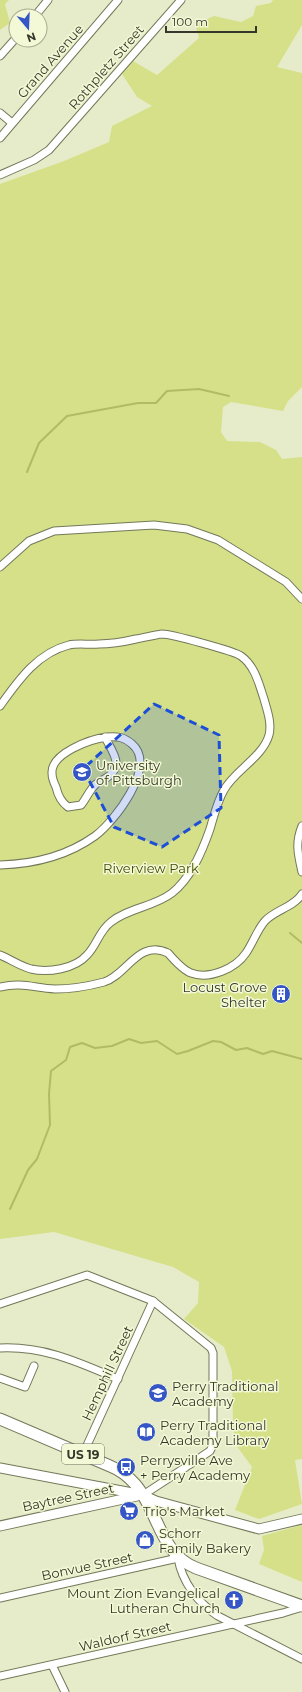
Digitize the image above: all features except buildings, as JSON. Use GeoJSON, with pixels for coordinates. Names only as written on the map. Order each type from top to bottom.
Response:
{"type":"FeatureCollection","features":[{"type":"Feature","properties":{"kind":"main road","name":"US 19"},"geometry":{"type":"LineString","coordinates":[[0,1419],[83,1454],[121,1472],[135,1484],[143,1494],[171,1549],[178,1558],[196,1568],[302,1606]]}},
{"type":"Feature","properties":{"kind":"street"},"geometry":{"type":"LineString","coordinates":[[42,8],[48,0]]}},
{"type":"Feature","properties":{"kind":"street","name":"Grand Avenue"},"geometry":{"type":"LineString","coordinates":[[0,138],[118,0]]}},
{"type":"Feature","properties":{"kind":"street","name":"Rothpletz Street"},"geometry":{"type":"LineString","coordinates":[[0,175],[34,160],[49,150],[182,0]]}},
{"type":"Feature","properties":{"kind":"street"},"geometry":{"type":"LineString","coordinates":[[0,56],[8,47]]}},
{"type":"Feature","properties":{"kind":"street"},"geometry":{"type":"LineString","coordinates":[[0,112],[12,123]]}},
{"type":"Feature","properties":{"kind":"street"},"geometry":{"type":"LineString","coordinates":[[0,567],[29,541],[54,531],[154,525],[187,530],[218,540],[286,582],[302,599]]}},
{"type":"Feature","properties":{"kind":"street"},"geometry":{"type":"LineString","coordinates":[[0,706],[24,673],[50,652],[70,644],[98,645],[161,634],[173,636],[241,656],[251,666],[259,681],[269,722],[269,736],[261,749],[224,789],[206,840],[196,861],[180,886],[171,894],[111,922],[101,931],[87,956],[77,963],[52,970],[32,969],[0,955]]}},
{"type":"Feature","properties":{"kind":"street"},"geometry":{"type":"LineString","coordinates":[[0,865],[30,862],[56,856],[75,848],[95,836],[110,822],[130,794],[140,765],[139,756],[134,746],[126,739],[117,736],[105,737],[93,740],[70,750],[53,765],[52,777],[58,796],[63,803],[68,807],[81,805],[95,785],[116,770],[118,764],[105,737]]}},
{"type":"Feature","properties":{"kind":"street"},"geometry":{"type":"LineString","coordinates":[[302,826],[297,838],[302,872]]}},
{"type":"Feature","properties":{"kind":"street"},"geometry":{"type":"LineString","coordinates":[[0,986],[19,984],[48,988],[64,988],[105,981],[116,976],[134,958],[152,950],[168,953],[192,973],[204,974],[220,972],[234,965],[241,959],[264,922],[297,900],[302,894]]}},
{"type":"Feature","properties":{"kind":"street"},"geometry":{"type":"LineString","coordinates":[[0,1304],[87,1275],[153,1302],[212,1350],[213,1445],[210,1451],[143,1494]]}},
{"type":"Feature","properties":{"kind":"street","name":"Hemphill Street"},"geometry":{"type":"LineString","coordinates":[[83,1454],[153,1302]]}},
{"type":"Feature","properties":{"kind":"street"},"geometry":{"type":"LineString","coordinates":[[0,1348],[31,1349],[61,1355],[118,1379]]}},
{"type":"Feature","properties":{"kind":"street"},"geometry":{"type":"LineString","coordinates":[[0,1378],[25,1387],[34,1366]]}},
{"type":"Feature","properties":{"kind":"street"},"geometry":{"type":"LineString","coordinates":[[0,1468],[143,1494],[156,1501],[259,1529],[302,1519]]}},
{"type":"Feature","properties":{"kind":"street","name":"Baytree Street"},"geometry":{"type":"LineString","coordinates":[[0,1526],[143,1494]]}},
{"type":"Feature","properties":{"kind":"street"},"geometry":{"type":"LineString","coordinates":[[178,1558],[181,1570],[189,1587],[197,1598],[213,1612],[302,1659]]}},
{"type":"Feature","properties":{"kind":"street","name":"Bonvue Street"},"geometry":{"type":"LineString","coordinates":[[0,1598],[178,1558]]}},
{"type":"Feature","properties":{"kind":"street","name":"Waldorf Street"},"geometry":{"type":"LineString","coordinates":[[0,1676],[283,1613],[302,1606]]}},
{"type":"Feature","properties":{"kind":"street"},"geometry":{"type":"LineString","coordinates":[[52,1665],[65,1692]]}},
{"type":"Feature","properties":{"kind":"highlighted area"},"geometry":{"type":"Polygon","coordinates":[[[154,704],[219,735],[221,808],[162,847],[114,827],[83,769],[154,704]]]}},
{"type":"Feature","properties":{"kind":"green space"},"geometry":{"type":"Polygon","coordinates":[[[0,0],[9,0],[5,4],[8,15],[8,24],[0,30],[0,0]]]}},
{"type":"Feature","properties":{"kind":"green space","name":"Riverview Park"},"geometry":{"type":"Polygon","coordinates":[[[273,0],[302,0],[302,25],[277,67],[302,73],[302,387],[288,401],[283,411],[231,402],[223,407],[221,432],[227,441],[260,442],[276,450],[282,459],[302,457],[302,1459],[295,1460],[302,1504],[259,1519],[235,1510],[252,1467],[236,1445],[233,1426],[232,1371],[224,1347],[184,1319],[198,1303],[199,1282],[173,1267],[54,1232],[0,1239],[0,184],[64,161],[109,142],[112,126],[152,106],[137,97],[122,74],[133,61],[157,75],[199,38],[195,24],[214,16],[241,22],[253,16],[256,6],[271,3],[273,0]]]}},
{"type":"Feature","properties":{"kind":"green space"},"geometry":{"type":"Polygon","coordinates":[[[302,1525],[302,1582],[259,1564],[264,1550],[262,1536],[302,1525]]]}},
{"type":"Feature","properties":{"kind":"waterway"},"geometry":{"type":"LineString","coordinates":[[27,472],[39,443],[67,416],[138,403],[156,403],[167,391],[199,389],[229,396]]}},
{"type":"Feature","properties":{"kind":"waterway"},"geometry":{"type":"LineString","coordinates":[[290,933],[302,943]]}},
{"type":"Feature","properties":{"kind":"waterway"},"geometry":{"type":"LineString","coordinates":[[10,1209],[28,1170],[37,1159],[50,1125],[49,1094],[51,1071],[66,1060],[70,1047],[82,1043],[95,1048],[112,1046],[129,1039],[141,1043],[157,1041],[177,1054],[213,1041],[221,1042],[236,1050],[247,1048],[263,1054],[272,1051],[302,1059]]}},
{"type":"Feature","properties":{"kind":"place","name":"University of Pittsburgh"},"geometry":{"type":"Point","coordinates":[82,772]}},
{"type":"Feature","properties":{"kind":"place","name":"Locust Grove Shelter"},"geometry":{"type":"Point","coordinates":[281,994]}},
{"type":"Feature","properties":{"kind":"place","name":"Perry Traditional Academy"},"geometry":{"type":"Point","coordinates":[158,1393]}},
{"type":"Feature","properties":{"kind":"place","name":"Perry Traditional Academy Library"},"geometry":{"type":"Point","coordinates":[146,1432]}},
{"type":"Feature","properties":{"kind":"place","name":"Perrysville Ave + Perry Academy"},"geometry":{"type":"Point","coordinates":[126,1467]}},
{"type":"Feature","properties":{"kind":"place","name":"Trio's Market"},"geometry":{"type":"Point","coordinates":[129,1511]}},
{"type":"Feature","properties":{"kind":"place","name":"Schorr Family Bakery"},"geometry":{"type":"Point","coordinates":[145,1540]}},
{"type":"Feature","properties":{"kind":"place","name":"Mount Zion Evangelical Lutheran Church"},"geometry":{"type":"Point","coordinates":[234,1600]}}]}
